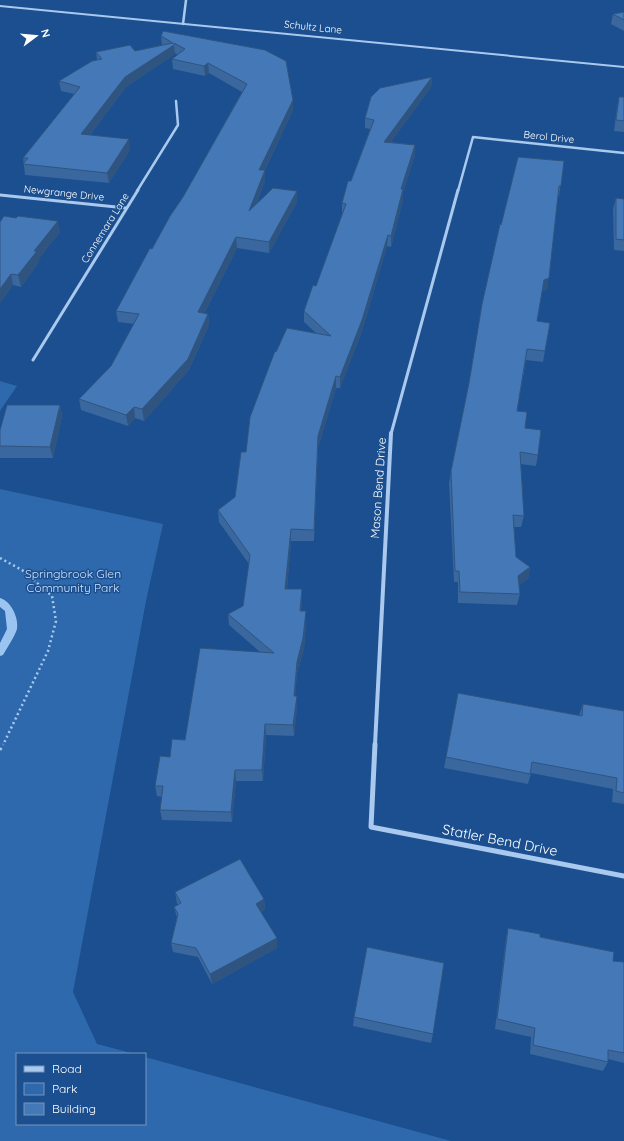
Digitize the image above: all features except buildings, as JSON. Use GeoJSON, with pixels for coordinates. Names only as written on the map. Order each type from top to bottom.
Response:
{"type":"FeatureCollection","features":[{"type":"Feature","properties":{"kind":"street"},"geometry":{"type":"LineString","coordinates":[[184,24],[187,7],[186,0]]}},
{"type":"Feature","properties":{"kind":"street","name":"Schultz Lane"},"geometry":{"type":"LineString","coordinates":[[0,6],[624,67]]}},
{"type":"Feature","properties":{"kind":"street","name":"Connemara Lane"},"geometry":{"type":"LineString","coordinates":[[32,360],[178,125],[176,101]]}},
{"type":"Feature","properties":{"kind":"street","name":"Berol Drive"},"geometry":{"type":"LineString","coordinates":[[473,137],[624,153]]}},
{"type":"Feature","properties":{"kind":"street","name":"Mason Bend Drive"},"geometry":{"type":"LineString","coordinates":[[371,827],[392,427],[473,137]]}},
{"type":"Feature","properties":{"kind":"street","name":"Newgrange Drive"},"geometry":{"type":"LineString","coordinates":[[0,195],[126,208]]}},
{"type":"Feature","properties":{"kind":"street","name":"Statler Bend Drive"},"geometry":{"type":"LineString","coordinates":[[371,827],[624,876]]}},
{"type":"Feature","properties":{"kind":"path"},"geometry":{"type":"LineString","coordinates":[[0,558],[22,570],[52,596],[56,621],[48,651],[0,750]]}},
{"type":"Feature","properties":{"kind":"green space"},"geometry":{"type":"Polygon","coordinates":[[[0,381],[17,386],[0,411],[0,381]]]}},
{"type":"Feature","properties":{"kind":"green space","name":"Springbrook Glen Community Park"},"geometry":{"type":"Polygon","coordinates":[[[0,489],[163,524],[146,601],[73,992],[97,1044],[131,1053],[16,1053],[16,1125],[146,1125],[146,1057],[451,1141],[0,1141],[0,489]]]}},
{"type":"Feature","properties":{"kind":"waterway"},"geometry":{"type":"LineString","coordinates":[[0,601],[9,610],[12,629],[0,652]]}}]}
